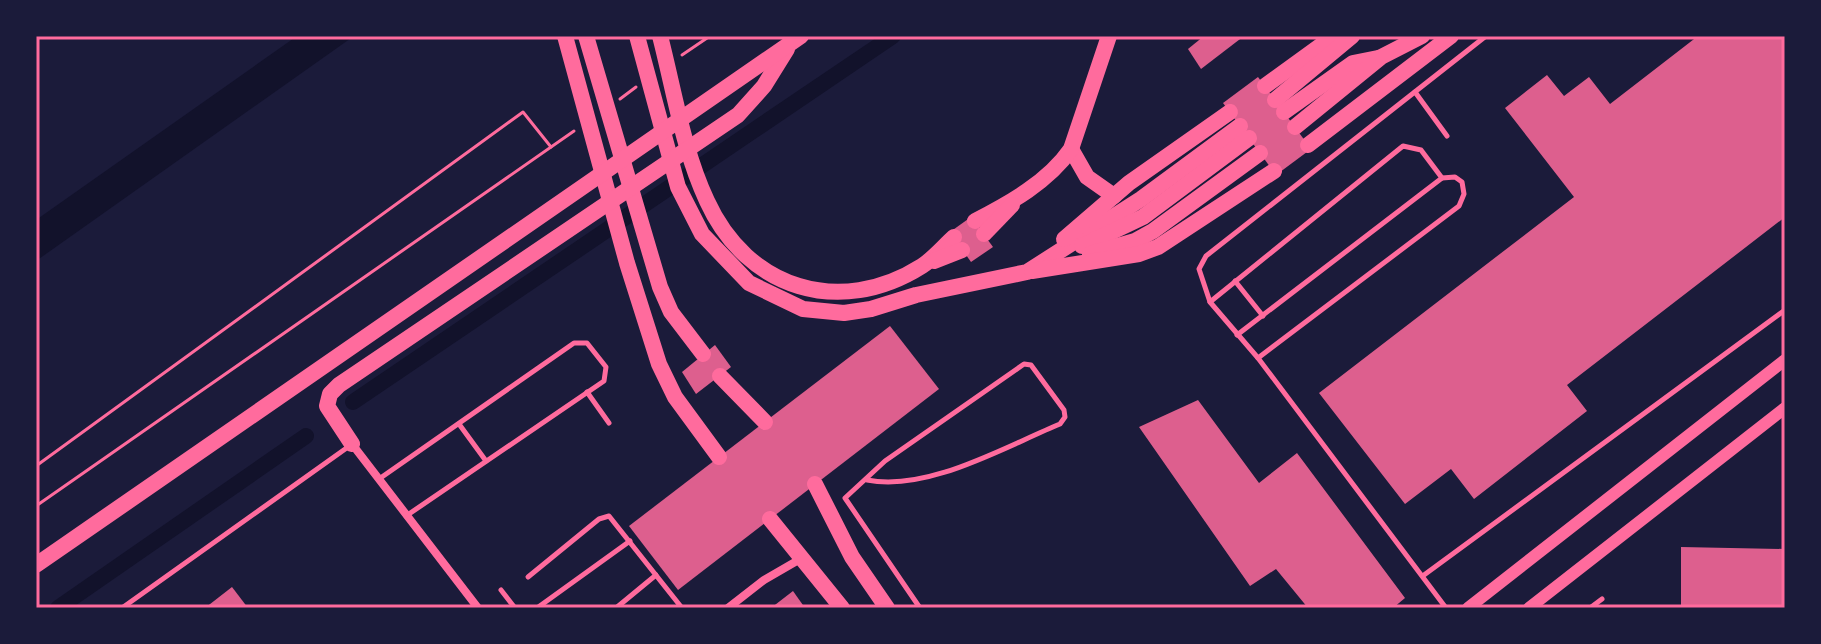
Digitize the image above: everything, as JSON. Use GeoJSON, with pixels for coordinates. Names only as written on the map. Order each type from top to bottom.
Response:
{"type":"FeatureCollection","features":[{"type":"Feature","properties":{"kind":"main road"},"geometry":{"type":"LineString","coordinates":[[565,36],[627,263],[666,378],[719,457]]}},
{"type":"Feature","properties":{"kind":"main road"},"geometry":{"type":"LineString","coordinates":[[586,36],[644,241],[671,312],[703,354]]}},
{"type":"Feature","properties":{"kind":"main road"},"geometry":{"type":"LineString","coordinates":[[637,36],[678,187],[692,217],[715,251],[749,283],[803,309],[844,313],[871,309],[916,295],[1027,272],[1128,256],[1158,247],[1274,171]]}},
{"type":"Feature","properties":{"kind":"main road"},"geometry":{"type":"LineString","coordinates":[[660,36],[695,171],[708,204],[722,229],[754,262],[787,283],[807,290],[824,293],[863,290],[924,265],[958,244]]}},
{"type":"Feature","properties":{"kind":"main road"},"geometry":{"type":"LineString","coordinates":[[979,228],[1061,165],[1071,149],[1109,36]]}},
{"type":"Feature","properties":{"kind":"main road"},"geometry":{"type":"LineString","coordinates":[[1275,99],[1334,36]]}},
{"type":"Feature","properties":{"kind":"main road"},"geometry":{"type":"LineString","coordinates":[[1275,99],[1352,36]]}},
{"type":"Feature","properties":{"kind":"main road"},"geometry":{"type":"LineString","coordinates":[[1353,63],[1360,36]]}},
{"type":"Feature","properties":{"kind":"main road"},"geometry":{"type":"LineString","coordinates":[[1295,127],[1381,57],[1422,36]]}},
{"type":"Feature","properties":{"kind":"main road"},"geometry":{"type":"LineString","coordinates":[[1308,145],[1451,36]]}},
{"type":"Feature","properties":{"kind":"main road"},"geometry":{"type":"LineString","coordinates":[[352,444],[327,406],[330,394],[339,385],[738,115],[764,86],[796,40]]}},
{"type":"Feature","properties":{"kind":"main road"},"geometry":{"type":"LineString","coordinates":[[36,565],[796,40]]}},
{"type":"Feature","properties":{"kind":"main road"},"geometry":{"type":"LineString","coordinates":[[1275,99],[1353,63],[1381,57]]}},
{"type":"Feature","properties":{"kind":"main road"},"geometry":{"type":"LineString","coordinates":[[1240,125],[1141,199],[1027,272],[1114,196],[1240,125]]}},
{"type":"Feature","properties":{"kind":"main road"},"geometry":{"type":"LineString","coordinates":[[1071,149],[1087,177],[1114,196]]}},
{"type":"Feature","properties":{"kind":"main road"},"geometry":{"type":"LineString","coordinates":[[1027,272],[1135,241],[1260,153]]}},
{"type":"Feature","properties":{"kind":"main road"},"geometry":{"type":"LineString","coordinates":[[720,376],[765,422]]}},
{"type":"Feature","properties":{"kind":"main road"},"geometry":{"type":"LineString","coordinates":[[815,484],[852,557],[887,608]]}},
{"type":"Feature","properties":{"kind":"main road"},"geometry":{"type":"LineString","coordinates":[[770,519],[842,608]]}},
{"type":"Feature","properties":{"kind":"street"},"geometry":{"type":"LineString","coordinates":[[1468,608],[1785,360]]}},
{"type":"Feature","properties":{"kind":"street"},"geometry":{"type":"LineString","coordinates":[[1529,608],[1785,408]]}},
{"type":"Feature","properties":{"kind":"street"},"geometry":{"type":"LineString","coordinates":[[352,444],[478,608]]}},
{"type":"Feature","properties":{"kind":"street"},"geometry":{"type":"LineString","coordinates":[[728,608],[764,580],[802,558]]}},
{"type":"Feature","properties":{"kind":"lane"},"geometry":{"type":"LineString","coordinates":[[1446,608],[1258,358],[1210,302],[1199,269],[1206,256],[1486,36]]}},
{"type":"Feature","properties":{"kind":"lane"},"geometry":{"type":"LineString","coordinates":[[1415,92],[1447,136]]}},
{"type":"Feature","properties":{"kind":"lane"},"geometry":{"type":"LineString","coordinates":[[1210,302],[1403,146],[1421,150],[1442,178]]}},
{"type":"Feature","properties":{"kind":"lane"},"geometry":{"type":"LineString","coordinates":[[1237,335],[1442,178],[1455,177],[1462,182],[1463,200],[1459,206],[1258,358]]}},
{"type":"Feature","properties":{"kind":"lane"},"geometry":{"type":"LineString","coordinates":[[1235,281],[1263,316]]}},
{"type":"Feature","properties":{"kind":"lane"},"geometry":{"type":"LineString","coordinates":[[1424,575],[1785,310]]}},
{"type":"Feature","properties":{"kind":"lane"},"geometry":{"type":"LineString","coordinates":[[378,480],[581,341],[587,343],[606,367],[604,381],[406,516]]}},
{"type":"Feature","properties":{"kind":"lane"},"geometry":{"type":"LineString","coordinates":[[867,480],[900,483],[932,476],[1060,424],[1065,414],[1031,365],[1024,364],[885,461],[845,498],[846,504],[920,608]]}},
{"type":"Feature","properties":{"kind":"lane"},"geometry":{"type":"LineString","coordinates":[[587,392],[609,423]]}},
{"type":"Feature","properties":{"kind":"lane"},"geometry":{"type":"LineString","coordinates":[[459,424],[486,461]]}},
{"type":"Feature","properties":{"kind":"lane"},"geometry":{"type":"LineString","coordinates":[[122,608],[352,444]]}},
{"type":"Feature","properties":{"kind":"lane"},"geometry":{"type":"LineString","coordinates":[[528,577],[602,517],[614,519],[682,608]]}},
{"type":"Feature","properties":{"kind":"lane"},"geometry":{"type":"LineString","coordinates":[[537,608],[630,541]]}},
{"type":"Feature","properties":{"kind":"lane"},"geometry":{"type":"LineString","coordinates":[[616,608],[656,575]]}},
{"type":"Feature","properties":{"kind":"lane"},"geometry":{"type":"LineString","coordinates":[[501,590],[515,608]]}},
{"type":"Feature","properties":{"kind":"lane"},"geometry":{"type":"LineString","coordinates":[[1590,608],[1602,599]]}},
{"type":"Feature","properties":{"kind":"path"},"geometry":{"type":"LineString","coordinates":[[673,62],[710,36]]}},
{"type":"Feature","properties":{"kind":"path"},"geometry":{"type":"LineString","coordinates":[[612,104],[636,87]]}},
{"type":"Feature","properties":{"kind":"path"},"geometry":{"type":"LineString","coordinates":[[36,466],[523,112],[551,147]]}},
{"type":"Feature","properties":{"kind":"path"},"geometry":{"type":"LineString","coordinates":[[36,506],[575,130]]}},
{"type":"Feature","properties":{"kind":"shaded area"},"geometry":{"type":"Polygon","coordinates":[[[297,36],[354,36],[36,261],[36,220],[297,36]]]}},
{"type":"Feature","properties":{"kind":"building"},"geometry":{"type":"Polygon","coordinates":[[[1204,36],[1244,36],[1201,69],[1188,49],[1204,36]]]}},
{"type":"Feature","properties":{"kind":"building"},"geometry":{"type":"Polygon","coordinates":[[[1698,36],[1785,36],[1785,217],[1567,385],[1587,411],[1474,499],[1451,469],[1405,504],[1319,393],[1574,197],[1505,108],[1547,75],[1564,96],[1589,77],[1610,104],[1698,36]]]}},
{"type":"Feature","properties":{"kind":"building"},"geometry":{"type":"Polygon","coordinates":[[[1258,77],[1311,149],[1276,175],[1223,103],[1258,77]]]}},
{"type":"Feature","properties":{"kind":"building"},"geometry":{"type":"Polygon","coordinates":[[[971,217],[993,247],[971,262],[950,232],[971,217]]]}},
{"type":"Feature","properties":{"kind":"building"},"geometry":{"type":"Polygon","coordinates":[[[890,326],[939,389],[678,590],[629,526],[890,326]]]}},
{"type":"Feature","properties":{"kind":"building"},"geometry":{"type":"Polygon","coordinates":[[[715,345],[731,367],[696,394],[682,372],[715,345]]]}},
{"type":"Feature","properties":{"kind":"building"},"geometry":{"type":"Polygon","coordinates":[[[1198,400],[1259,483],[1297,453],[1405,598],[1393,608],[1308,608],[1276,569],[1250,586],[1139,427],[1198,400]]]}},
{"type":"Feature","properties":{"kind":"building"},"geometry":{"type":"Polygon","coordinates":[[[1681,547],[1785,549],[1785,608],[1681,608],[1681,547]]]}},
{"type":"Feature","properties":{"kind":"building"},"geometry":{"type":"Polygon","coordinates":[[[232,587],[248,608],[205,608],[232,587]]]}},
{"type":"Feature","properties":{"kind":"building"},"geometry":{"type":"Polygon","coordinates":[[[793,591],[805,608],[771,608],[793,591]]]}},
{"type":"Feature","properties":{"kind":"waterway"},"geometry":{"type":"LineString","coordinates":[[353,402],[893,36]]}},
{"type":"Feature","properties":{"kind":"waterway"},"geometry":{"type":"LineString","coordinates":[[58,608],[306,436]]}}]}
